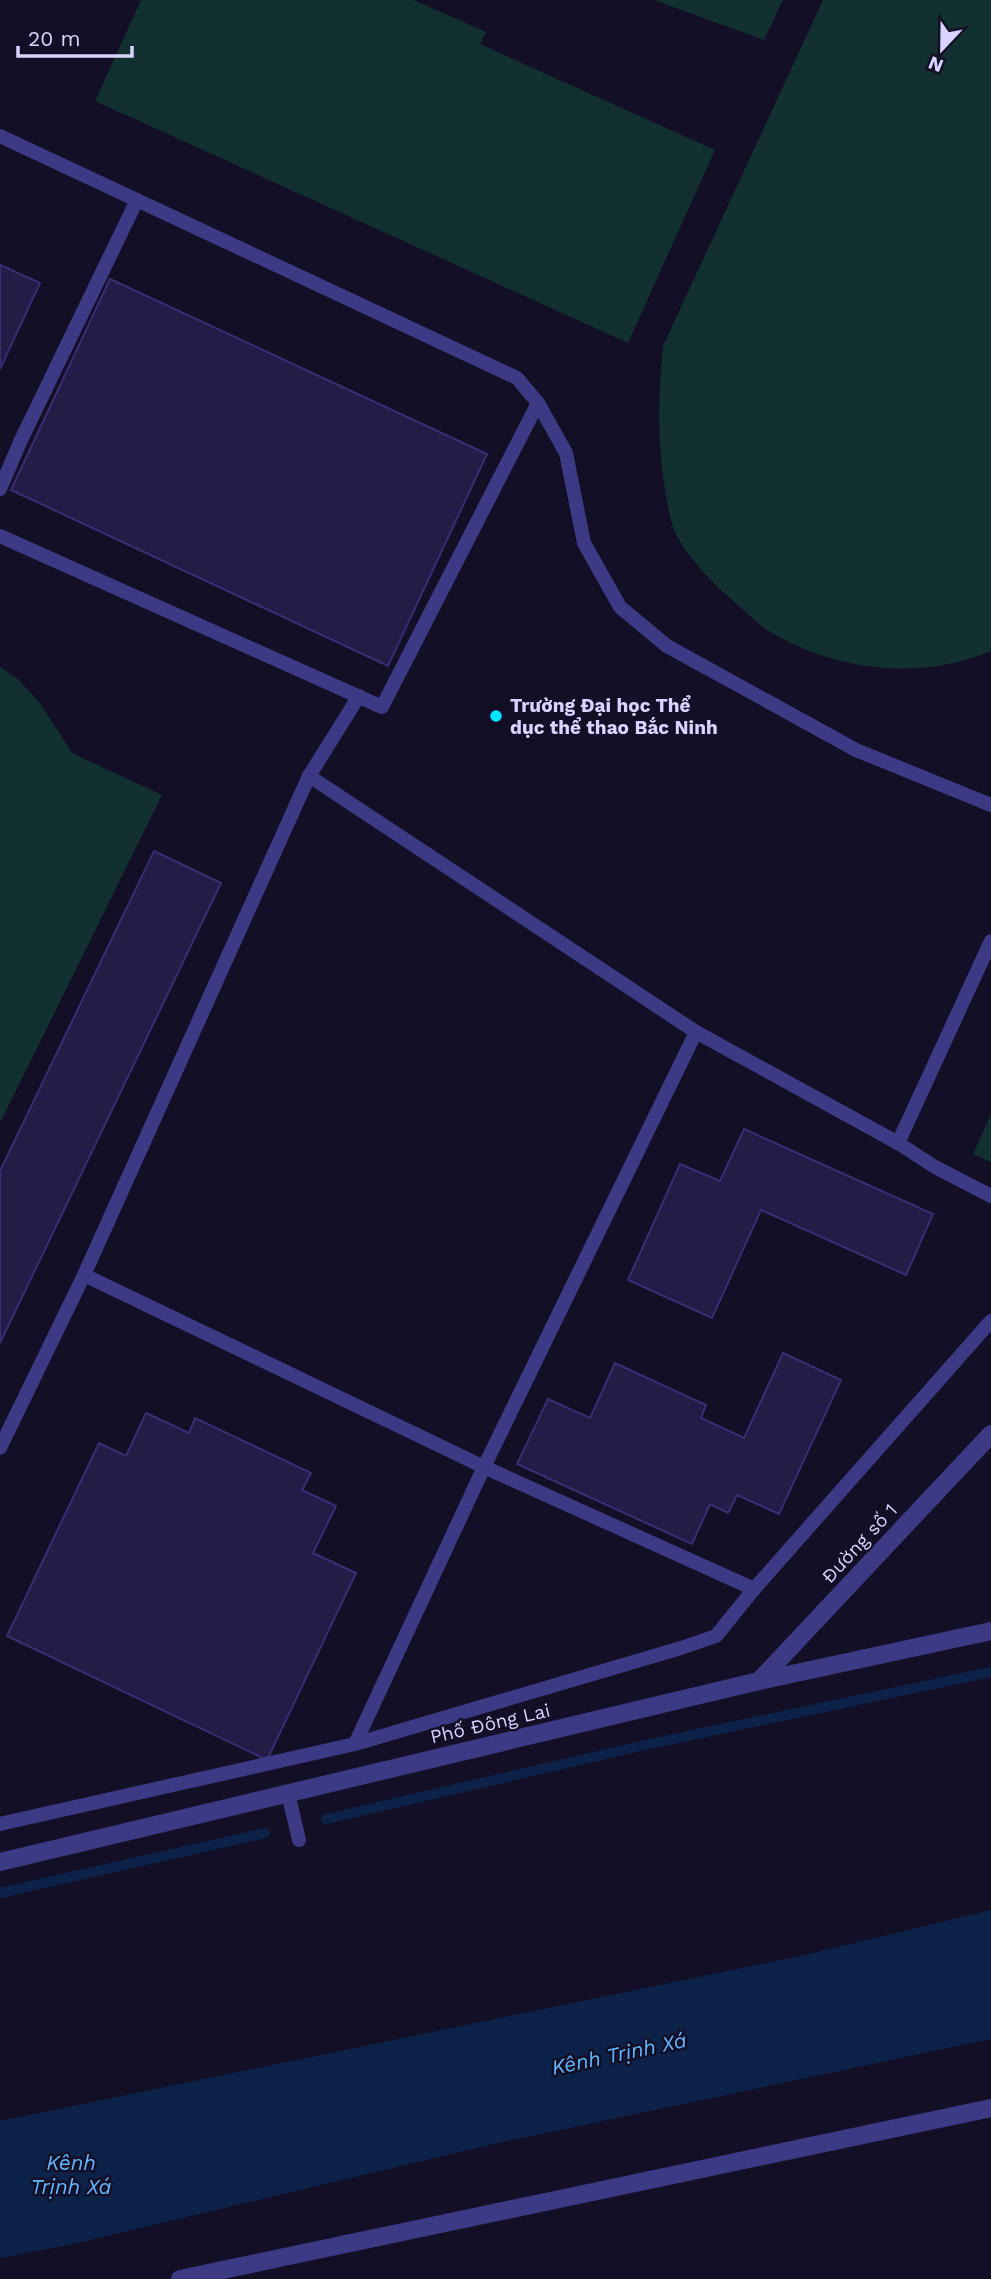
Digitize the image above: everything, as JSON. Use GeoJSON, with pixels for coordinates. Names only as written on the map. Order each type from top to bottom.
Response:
{"type":"FeatureCollection","features":[{"type":"Feature","properties":{"kind":"street","name":"Đường số 1"},"geometry":{"type":"LineString","coordinates":[[759,1681],[991,1434]]}},
{"type":"Feature","properties":{"kind":"street","name":"Phố Đông Lai"},"geometry":{"type":"LineString","coordinates":[[0,1862],[759,1681],[991,1632]]}},
{"type":"Feature","properties":{"kind":"street"},"geometry":{"type":"LineString","coordinates":[[180,2279],[991,2108]]}},
{"type":"Feature","properties":{"kind":"lane"},"geometry":{"type":"LineString","coordinates":[[0,136],[517,379],[538,402],[566,453],[584,543],[620,607],[667,646],[856,750],[991,805]]}},
{"type":"Feature","properties":{"kind":"lane"},"geometry":{"type":"LineString","coordinates":[[0,489],[137,200]]}},
{"type":"Feature","properties":{"kind":"lane"},"geometry":{"type":"LineString","coordinates":[[0,536],[382,707],[538,402]]}},
{"type":"Feature","properties":{"kind":"lane"},"geometry":{"type":"LineString","coordinates":[[0,1448],[84,1275],[309,776],[359,696]]}},
{"type":"Feature","properties":{"kind":"lane"},"geometry":{"type":"LineString","coordinates":[[309,776],[696,1032],[898,1143],[934,1167],[991,1195]]}},
{"type":"Feature","properties":{"kind":"lane"},"geometry":{"type":"LineString","coordinates":[[898,1143],[991,941]]}},
{"type":"Feature","properties":{"kind":"lane"},"geometry":{"type":"LineString","coordinates":[[355,1744],[484,1467],[696,1032]]}},
{"type":"Feature","properties":{"kind":"lane"},"geometry":{"type":"LineString","coordinates":[[84,1275],[484,1467],[754,1589]]}},
{"type":"Feature","properties":{"kind":"lane"},"geometry":{"type":"LineString","coordinates":[[0,1824],[355,1744],[716,1636],[754,1589],[991,1321]]}},
{"type":"Feature","properties":{"kind":"lane"},"geometry":{"type":"LineString","coordinates":[[288,1793],[299,1840]]}},
{"type":"Feature","properties":{"kind":"green space"},"geometry":{"type":"Polygon","coordinates":[[[141,0],[414,0],[486,32],[480,44],[715,150],[628,343],[95,101],[141,0]]]}},
{"type":"Feature","properties":{"kind":"green space"},"geometry":{"type":"Polygon","coordinates":[[[654,0],[783,0],[764,40],[654,0]]]}},
{"type":"Feature","properties":{"kind":"green space"},"geometry":{"type":"Polygon","coordinates":[[[823,0],[991,0],[991,651],[936,666],[908,669],[851,663],[797,646],[772,633],[724,592],[691,558],[674,530],[666,494],[659,420],[663,346],[823,0]]]}},
{"type":"Feature","properties":{"kind":"green space"},"geometry":{"type":"Polygon","coordinates":[[[0,667],[18,679],[40,703],[72,753],[162,795],[0,1123],[0,667]]]}},
{"type":"Feature","properties":{"kind":"green space"},"geometry":{"type":"Polygon","coordinates":[[[991,1114],[991,1162],[973,1154],[991,1114]]]}},
{"type":"Feature","properties":{"kind":"water","name":"Kênh Trịnh Xá"},"geometry":{"type":"Polygon","coordinates":[[[991,1910],[991,2039],[498,2143],[69,2245],[0,2258],[0,2121],[796,1957],[991,1910]]]}},
{"type":"Feature","properties":{"kind":"building"},"geometry":{"type":"Polygon","coordinates":[[[0,265],[40,283],[0,369],[0,265]]]}},
{"type":"Feature","properties":{"kind":"building"},"geometry":{"type":"Polygon","coordinates":[[[110,279],[487,454],[388,666],[11,490],[110,279]]]}},
{"type":"Feature","properties":{"kind":"building"},"geometry":{"type":"Polygon","coordinates":[[[154,851],[221,883],[0,1343],[0,1171],[154,851]]]}},
{"type":"Feature","properties":{"kind":"building"},"geometry":{"type":"Polygon","coordinates":[[[744,1129],[933,1214],[906,1275],[761,1210],[712,1318],[628,1280],[680,1164],[720,1181],[744,1129]]]}},
{"type":"Feature","properties":{"kind":"building"},"geometry":{"type":"Polygon","coordinates":[[[783,1353],[841,1380],[779,1514],[737,1495],[728,1513],[710,1504],[692,1544],[517,1464],[548,1399],[590,1418],[615,1363],[706,1405],[701,1418],[744,1438],[783,1353]]]}},
{"type":"Feature","properties":{"kind":"building"},"geometry":{"type":"Polygon","coordinates":[[[146,1413],[189,1433],[195,1418],[311,1473],[302,1490],[336,1506],[313,1553],[356,1573],[267,1760],[7,1636],[99,1443],[126,1456],[146,1413]]]}},
{"type":"Feature","properties":{"kind":"waterway"},"geometry":{"type":"LineString","coordinates":[[326,1819],[645,1745],[991,1672]]}},
{"type":"Feature","properties":{"kind":"waterway"},"geometry":{"type":"LineString","coordinates":[[0,1893],[265,1833]]}},
{"type":"Feature","properties":{"kind":"place","name":"Trường Đại học Thể dục thể thao Bắc Ninh"},"geometry":{"type":"Point","coordinates":[496,716]}}]}
